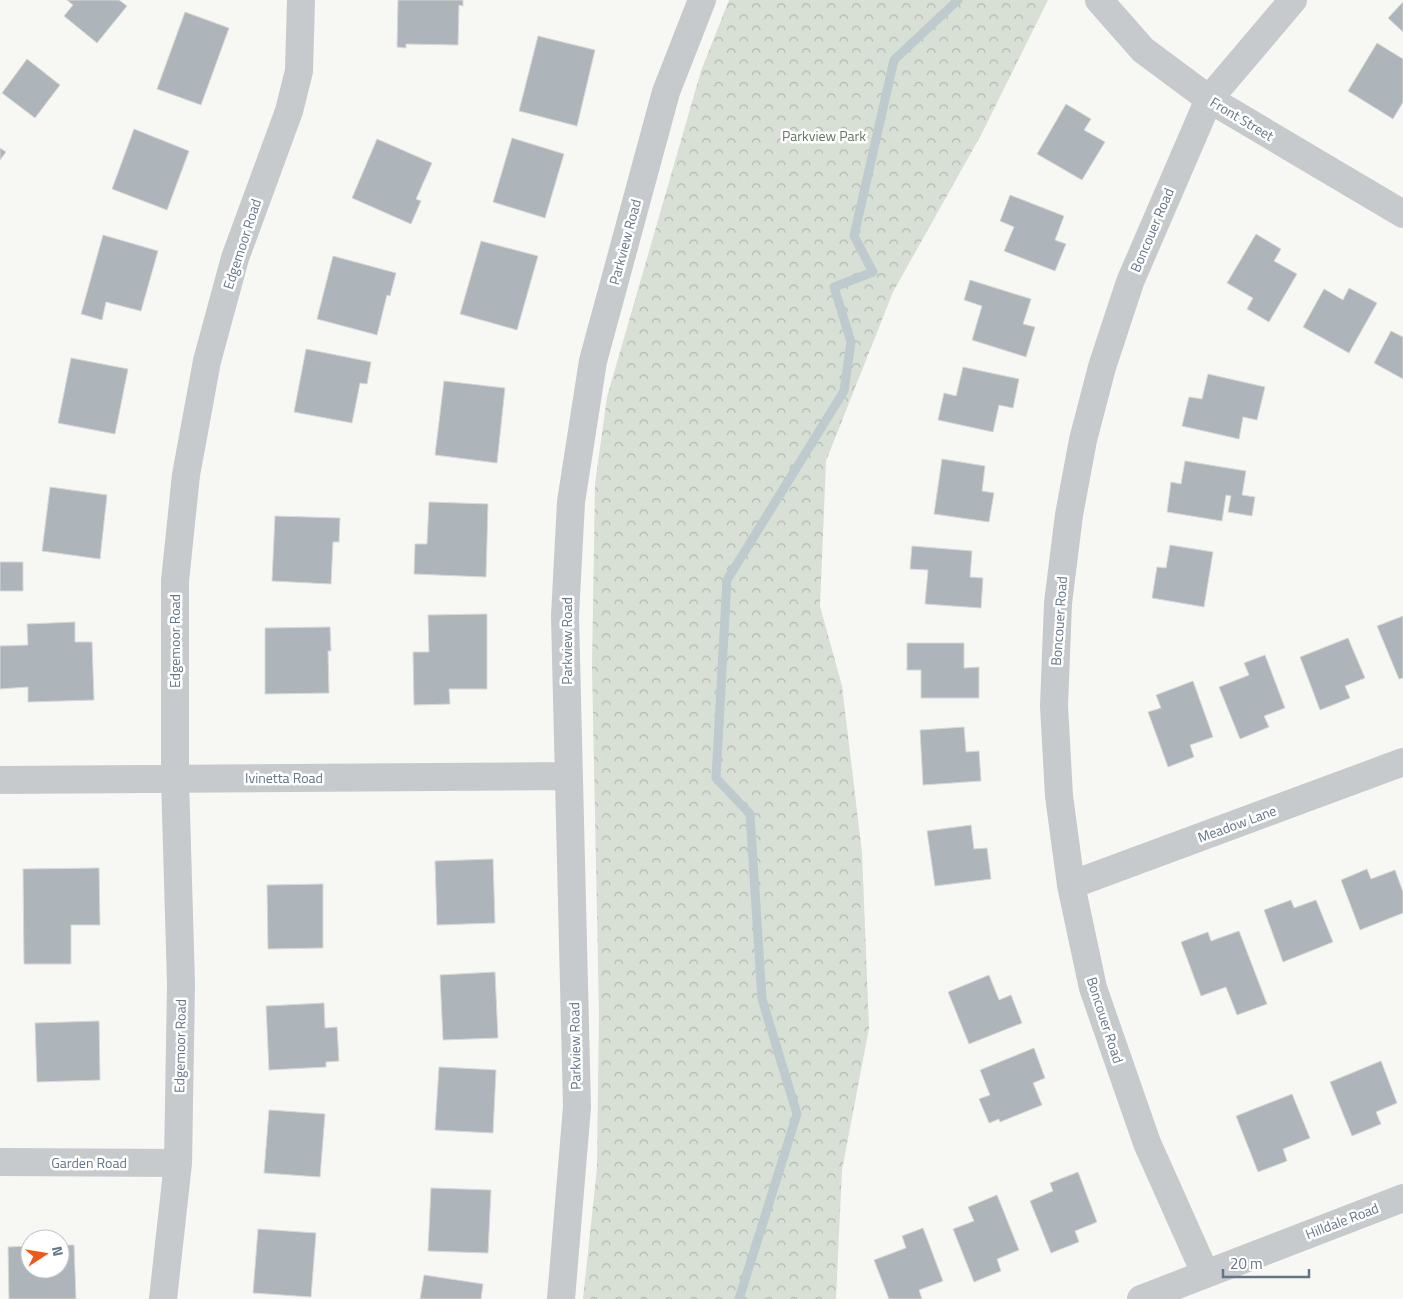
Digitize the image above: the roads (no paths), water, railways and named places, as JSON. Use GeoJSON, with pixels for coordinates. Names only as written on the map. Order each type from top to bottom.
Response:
{"type":"FeatureCollection","features":[{"type":"Feature","properties":{"kind":"street","name":"Edgemoor Road"},"geometry":{"type":"LineString","coordinates":[[163,1299],[178,1163],[181,984],[176,778],[175,581],[186,475],[208,361],[235,258],[289,111],[299,71],[301,0]]}},
{"type":"Feature","properties":{"kind":"street","name":"Parkview Road"},"geometry":{"type":"LineString","coordinates":[[561,1299],[577,1107],[568,776],[566,606],[571,502],[593,361],[666,92],[702,0]]}},
{"type":"Feature","properties":{"kind":"street","name":"Front Street"},"geometry":{"type":"LineString","coordinates":[[1100,0],[1143,50],[1209,99],[1403,214]]}},
{"type":"Feature","properties":{"kind":"street","name":"Boncouer Road"},"geometry":{"type":"LineString","coordinates":[[1204,1273],[1147,1143],[1093,988],[1071,885],[1058,796],[1054,706],[1058,603],[1071,506],[1083,440],[1102,366],[1130,282],[1209,99],[1292,0]]}},
{"type":"Feature","properties":{"kind":"street","name":"Meadow Lane"},"geometry":{"type":"LineString","coordinates":[[1071,885],[1403,762]]}},
{"type":"Feature","properties":{"kind":"street","name":"Ivinetta Road"},"geometry":{"type":"LineString","coordinates":[[0,780],[568,776]]}},
{"type":"Feature","properties":{"kind":"street","name":"Garden Road"},"geometry":{"type":"LineString","coordinates":[[0,1162],[178,1163]]}},
{"type":"Feature","properties":{"kind":"street","name":"Hilldale Road"},"geometry":{"type":"LineString","coordinates":[[1141,1299],[1204,1273],[1403,1198]]}},
{"type":"Feature","properties":{"kind":"waterway"},"geometry":{"type":"LineString","coordinates":[[739,1299],[797,1114],[762,999],[750,814],[716,778],[727,580],[844,391],[851,342],[834,287],[873,272],[854,236],[894,60],[958,0]]}},
{"type":"Feature","properties":{"kind":"park label","name":"Parkview Park"},"geometry":{"type":"Point","coordinates":[824,136]}}]}
